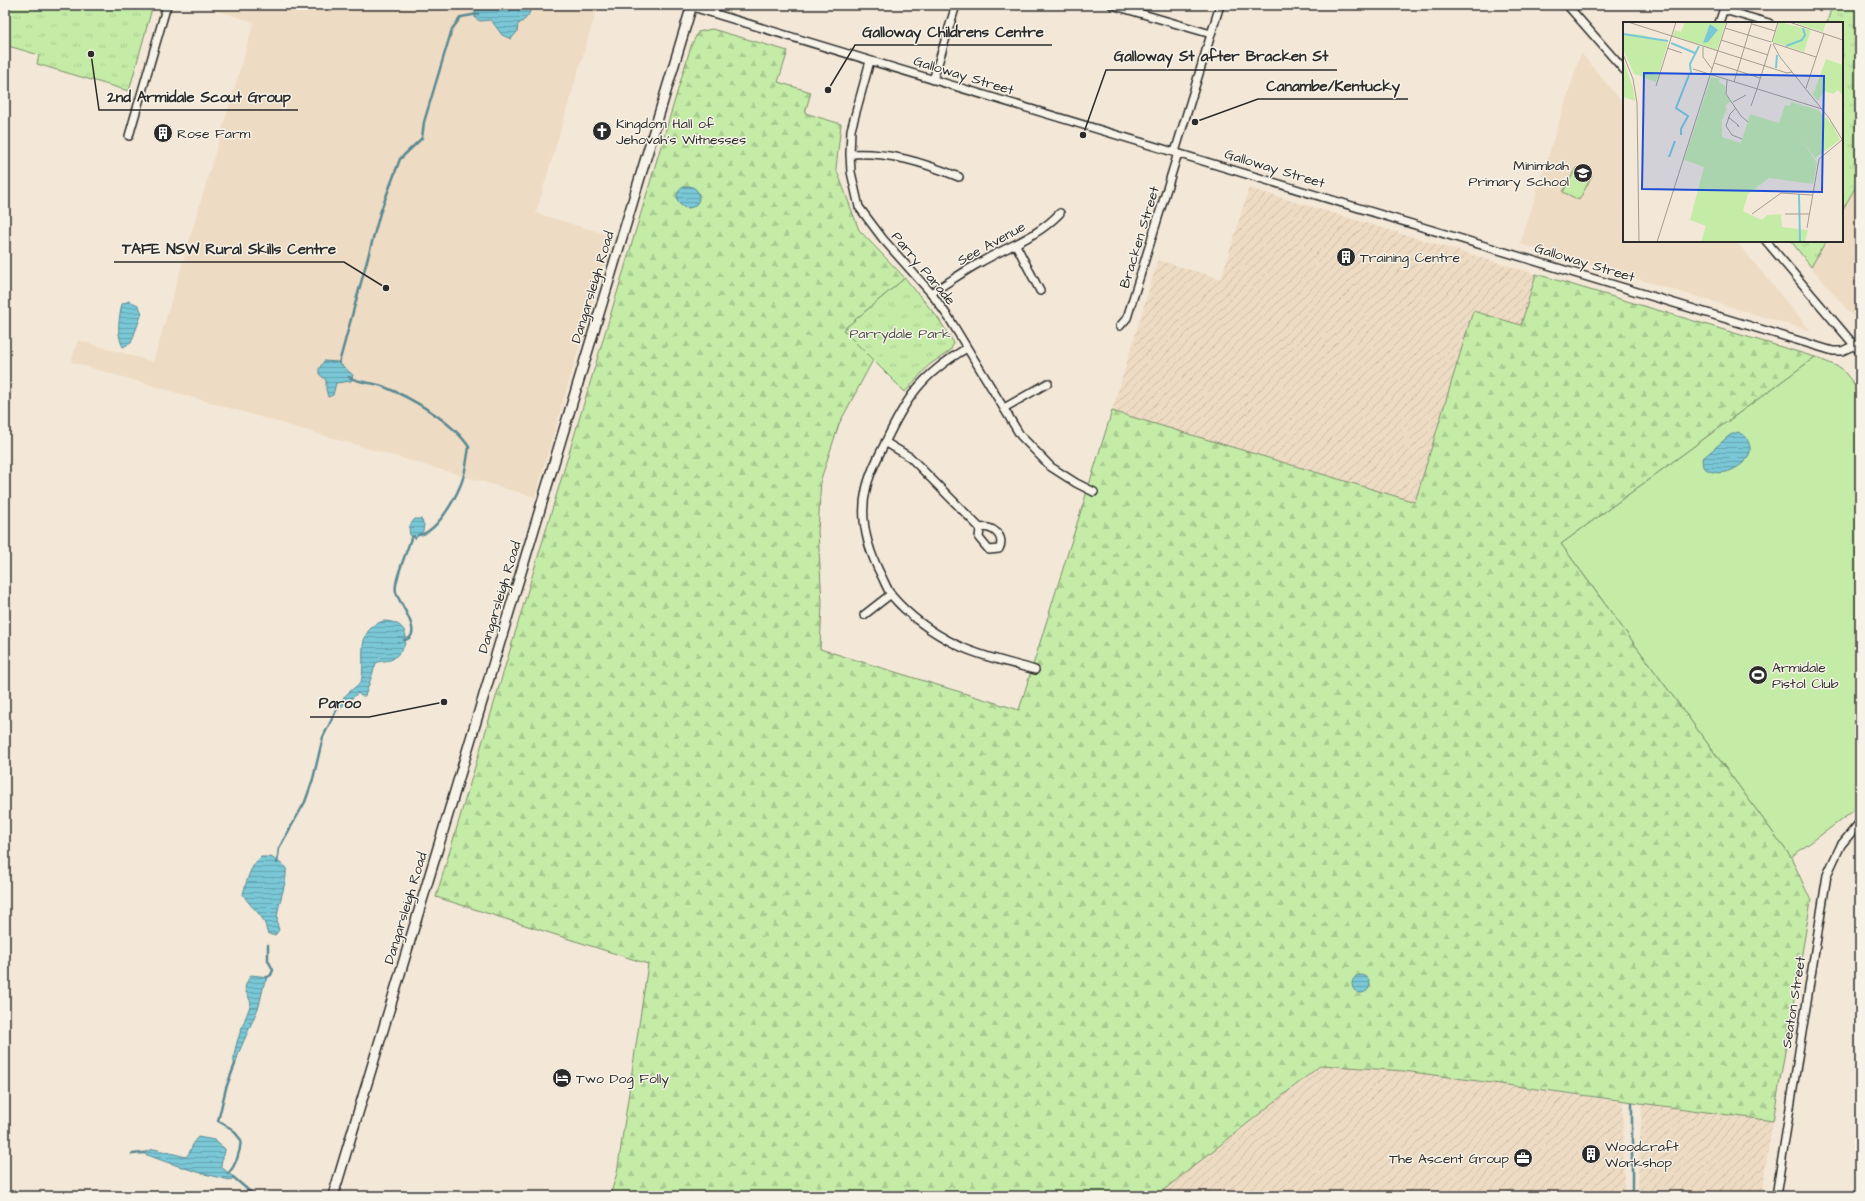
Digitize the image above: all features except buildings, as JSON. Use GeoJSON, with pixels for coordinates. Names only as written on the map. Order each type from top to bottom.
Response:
{"type":"FeatureCollection","features":[{"type":"Feature","properties":{"kind":"street"},"geometry":{"type":"LineString","coordinates":[[129,136],[167,5]]}},
{"type":"Feature","properties":{"kind":"street"},"geometry":{"type":"LineString","coordinates":[[933,80],[956,5]]}},
{"type":"Feature","properties":{"kind":"street"},"geometry":{"type":"LineString","coordinates":[[1112,5],[1211,34]]}},
{"type":"Feature","properties":{"kind":"street","name":"Bracken Street"},"geometry":{"type":"LineString","coordinates":[[1120,326],[1127,318],[1220,5]]}},
{"type":"Feature","properties":{"kind":"street"},"geometry":{"type":"LineString","coordinates":[[1568,5],[1623,69]]}},
{"type":"Feature","properties":{"kind":"street","name":"Galloway Street"},"geometry":{"type":"LineString","coordinates":[[690,6],[1832,351],[1842,351],[1855,345]]}},
{"type":"Feature","properties":{"kind":"street","name":"Dangarsleigh Road"},"geometry":{"type":"LineString","coordinates":[[333,1196],[690,6]]}},
{"type":"Feature","properties":{"kind":"street"},"geometry":{"type":"LineString","coordinates":[[1719,22],[1724,7],[1766,22]]}},
{"type":"Feature","properties":{"kind":"street","name":"Parry Parade"},"geometry":{"type":"LineString","coordinates":[[870,61],[851,130],[851,172],[859,207],[884,239],[931,293],[967,348],[1020,435],[1051,467],[1076,483],[1094,492]]}},
{"type":"Feature","properties":{"kind":"street"},"geometry":{"type":"LineString","coordinates":[[850,154],[875,154],[903,157],[922,162],[959,177]]}},
{"type":"Feature","properties":{"kind":"street","name":"See Avenue"},"geometry":{"type":"LineString","coordinates":[[931,293],[982,261],[1016,245],[1047,226],[1060,213]]}},
{"type":"Feature","properties":{"kind":"street"},"geometry":{"type":"LineString","coordinates":[[1767,242],[1860,352]]}},
{"type":"Feature","properties":{"kind":"street"},"geometry":{"type":"LineString","coordinates":[[1016,245],[1040,291]]}},
{"type":"Feature","properties":{"kind":"street"},"geometry":{"type":"LineString","coordinates":[[967,348],[932,372],[913,392],[899,413],[870,476],[866,490],[864,523],[871,553],[891,594],[929,630],[958,645],[1035,670]]}},
{"type":"Feature","properties":{"kind":"street"},"geometry":{"type":"LineString","coordinates":[[1004,408],[1048,383]]}},
{"type":"Feature","properties":{"kind":"street"},"geometry":{"type":"LineString","coordinates":[[885,442],[910,457],[980,528]]}},
{"type":"Feature","properties":{"kind":"street"},"geometry":{"type":"LineString","coordinates":[[864,615],[891,594]]}},
{"type":"Feature","properties":{"kind":"street","name":"Seaton Street"},"geometry":{"type":"LineString","coordinates":[[1776,1196],[1827,875],[1841,845],[1860,822]]}},
{"type":"Feature","properties":{"kind":"shaded area"},"geometry":{"type":"Polygon","coordinates":[[[198,5],[598,5],[536,213],[612,236],[535,497],[71,362],[78,340],[153,362],[254,22],[198,5]]]}},
{"type":"Feature","properties":{"kind":"shaded area","name":"Minimbah Primary School"},"geometry":{"type":"Polygon","coordinates":[[[1581,53],[1623,103],[1623,242],[1737,242],[1811,331],[1520,244],[1581,53]]]}},
{"type":"Feature","properties":{"kind":"shaded area"},"geometry":{"type":"Polygon","coordinates":[[[1860,179],[1860,325],[1811,267],[1825,242],[1843,242],[1843,209],[1860,179]]]}},
{"type":"Feature","properties":{"kind":"shaded area"},"geometry":{"type":"Polygon","coordinates":[[[1249,188],[1536,274],[1521,325],[1473,311],[1415,502],[1112,411],[1158,260],[1221,279],[1249,188]]]}},
{"type":"Feature","properties":{"kind":"shaded area"},"geometry":{"type":"Polygon","coordinates":[[[1321,1065],[1404,1071],[1623,1102],[1624,1196],[1156,1196],[1321,1065]]]}},
{"type":"Feature","properties":{"kind":"shaded area"},"geometry":{"type":"Polygon","coordinates":[[[1642,1104],[1773,1121],[1761,1196],[1637,1196],[1642,1104]]]}},
{"type":"Feature","properties":{"kind":"green space"},"geometry":{"type":"Polygon","coordinates":[[[5,5],[153,5],[129,91],[37,64],[39,55],[5,45],[5,5]]]}},
{"type":"Feature","properties":{"kind":"green space"},"geometry":{"type":"Polygon","coordinates":[[[1832,5],[1860,5],[1860,179],[1843,209],[1843,22],[1827,22],[1832,5]]]}},
{"type":"Feature","properties":{"kind":"green space"},"geometry":{"type":"Polygon","coordinates":[[[712,29],[788,51],[778,82],[811,92],[805,113],[841,124],[836,168],[859,230],[905,278],[843,330],[873,360],[839,424],[821,479],[818,531],[822,603],[820,649],[1019,710],[1112,411],[1415,502],[1473,311],[1521,325],[1536,274],[1815,357],[1561,544],[1791,857],[1811,901],[1773,1121],[1404,1071],[1321,1065],[1156,1196],[610,1196],[617,1173],[648,964],[436,897],[691,46],[698,32],[712,29]]]}},
{"type":"Feature","properties":{"kind":"green space"},"geometry":{"type":"Polygon","coordinates":[[[1576,168],[1592,176],[1579,200],[1563,192],[1576,168]]]}},
{"type":"Feature","properties":{"kind":"green space"},"geometry":{"type":"Polygon","coordinates":[[[1792,242],[1825,242],[1811,267],[1792,242]]]}},
{"type":"Feature","properties":{"kind":"green space","name":"Parrydale Park"},"geometry":{"type":"Polygon","coordinates":[[[905,278],[938,318],[954,343],[950,351],[929,365],[905,392],[843,330],[905,278]]]}},
{"type":"Feature","properties":{"kind":"green space","name":"Armidale Pistol Club"},"geometry":{"type":"Polygon","coordinates":[[[1815,357],[1841,368],[1860,391],[1860,806],[1791,857],[1561,544],[1815,357]]]}},
{"type":"Feature","properties":{"kind":"water"},"geometry":{"type":"Polygon","coordinates":[[[475,5],[531,5],[531,8],[526,19],[518,24],[517,32],[511,39],[502,35],[491,20],[480,21],[475,18],[475,5]]]}},
{"type":"Feature","properties":{"kind":"water"},"geometry":{"type":"Polygon","coordinates":[[[684,186],[692,186],[699,193],[699,201],[692,208],[684,208],[677,201],[677,193],[684,186]]]}},
{"type":"Feature","properties":{"kind":"water"},"geometry":{"type":"Polygon","coordinates":[[[129,301],[138,305],[142,313],[131,343],[123,347],[119,337],[119,320],[122,304],[129,301]]]}},
{"type":"Feature","properties":{"kind":"water"},"geometry":{"type":"Polygon","coordinates":[[[324,361],[338,362],[353,375],[351,381],[336,383],[333,395],[328,397],[326,380],[319,374],[319,369],[324,361]]]}},
{"type":"Feature","properties":{"kind":"water"},"geometry":{"type":"Polygon","coordinates":[[[1738,432],[1746,437],[1750,448],[1750,452],[1743,463],[1734,469],[1718,473],[1703,467],[1702,459],[1730,435],[1738,432]]]}},
{"type":"Feature","properties":{"kind":"water"},"geometry":{"type":"Polygon","coordinates":[[[415,519],[421,519],[424,525],[423,531],[415,539],[410,535],[409,528],[415,519]]]}},
{"type":"Feature","properties":{"kind":"water"},"geometry":{"type":"Polygon","coordinates":[[[383,621],[391,622],[403,628],[406,639],[404,645],[394,658],[388,661],[376,663],[365,696],[361,696],[358,693],[334,713],[342,699],[361,682],[364,639],[374,626],[383,621]]]}},
{"type":"Feature","properties":{"kind":"water"},"geometry":{"type":"Polygon","coordinates":[[[261,857],[271,857],[286,867],[285,883],[277,916],[279,930],[275,935],[271,935],[267,932],[263,920],[246,900],[243,894],[252,869],[261,857]]]}},
{"type":"Feature","properties":{"kind":"water"},"geometry":{"type":"Polygon","coordinates":[[[251,975],[268,977],[264,984],[259,1006],[239,1052],[235,1066],[234,1053],[236,1045],[251,1003],[245,987],[251,975]]]}},
{"type":"Feature","properties":{"kind":"water"},"geometry":{"type":"Polygon","coordinates":[[[1361,975],[1367,978],[1370,984],[1367,990],[1361,993],[1355,990],[1352,984],[1355,978],[1361,975]]]}},
{"type":"Feature","properties":{"kind":"water"},"geometry":{"type":"Polygon","coordinates":[[[198,1137],[214,1140],[225,1149],[221,1167],[235,1178],[230,1180],[208,1175],[142,1153],[154,1149],[186,1157],[190,1152],[194,1141],[198,1137]]]}},
{"type":"Feature","properties":{"kind":"waterway"},"geometry":{"type":"LineString","coordinates":[[339,363],[380,213],[400,159],[422,138],[424,122],[452,29],[461,17],[478,14]]}},
{"type":"Feature","properties":{"kind":"waterway"},"geometry":{"type":"LineString","coordinates":[[349,377],[382,386],[417,403],[452,428],[462,437],[469,447],[463,479],[450,506],[431,529],[418,535]]}},
{"type":"Feature","properties":{"kind":"waterway"},"geometry":{"type":"LineString","coordinates":[[404,640],[410,637],[412,626],[398,597],[396,587],[399,573],[411,538],[414,536]]}},
{"type":"Feature","properties":{"kind":"waterway"},"geometry":{"type":"LineString","coordinates":[[277,863],[279,848],[305,802],[313,779],[323,737],[336,711]]}},
{"type":"Feature","properties":{"kind":"waterway"},"geometry":{"type":"LineString","coordinates":[[266,978],[271,975],[273,970],[268,960],[268,945]]}},
{"type":"Feature","properties":{"kind":"waterway"},"geometry":{"type":"LineString","coordinates":[[228,1174],[237,1158],[241,1140],[232,1129],[218,1121],[226,1088],[235,1064]]}},
{"type":"Feature","properties":{"kind":"waterway"},"geometry":{"type":"LineString","coordinates":[[1632,1103],[1632,1196]]}},
{"type":"Feature","properties":{"kind":"waterway"},"geometry":{"type":"LineString","coordinates":[[132,1154],[144,1153]]}},
{"type":"Feature","properties":{"kind":"waterway"},"geometry":{"type":"LineString","coordinates":[[233,1177],[255,1196]]}},
{"type":"Feature","properties":{"kind":"place","name":"2nd Armidale Scout Group"},"geometry":{"type":"Point","coordinates":[91,54]}},
{"type":"Feature","properties":{"kind":"place","name":"Galloway Childrens Centre"},"geometry":{"type":"Point","coordinates":[828,90]}},
{"type":"Feature","properties":{"kind":"place","name":"Canambe/Kentucky"},"geometry":{"type":"Point","coordinates":[1195,122]}},
{"type":"Feature","properties":{"kind":"place","name":"Kingdom Hall of Jehovah's Witnesses"},"geometry":{"type":"Point","coordinates":[602,131]}},
{"type":"Feature","properties":{"kind":"place","name":"Rose Farm"},"geometry":{"type":"Point","coordinates":[163,133]}},
{"type":"Feature","properties":{"kind":"place","name":"Galloway St after Bracken St"},"geometry":{"type":"Point","coordinates":[1083,135]}},
{"type":"Feature","properties":{"kind":"place","name":"Minimbah Primary School"},"geometry":{"type":"Point","coordinates":[1583,173]}},
{"type":"Feature","properties":{"kind":"place","name":"Training Centre"},"geometry":{"type":"Point","coordinates":[1346,257]}},
{"type":"Feature","properties":{"kind":"place","name":"TAFE NSW Rural Skills Centre"},"geometry":{"type":"Point","coordinates":[386,288]}},
{"type":"Feature","properties":{"kind":"place","name":"Armidale Pistol Club"},"geometry":{"type":"Point","coordinates":[1758,675]}},
{"type":"Feature","properties":{"kind":"place","name":"Paroo"},"geometry":{"type":"Point","coordinates":[444,702]}},
{"type":"Feature","properties":{"kind":"place","name":"Two Dog Folly"},"geometry":{"type":"Point","coordinates":[562,1078]}},
{"type":"Feature","properties":{"kind":"place","name":"Woodcraft Workshop"},"geometry":{"type":"Point","coordinates":[1591,1154]}},
{"type":"Feature","properties":{"kind":"place","name":"The Ascent Group"},"geometry":{"type":"Point","coordinates":[1523,1158]}}]}
